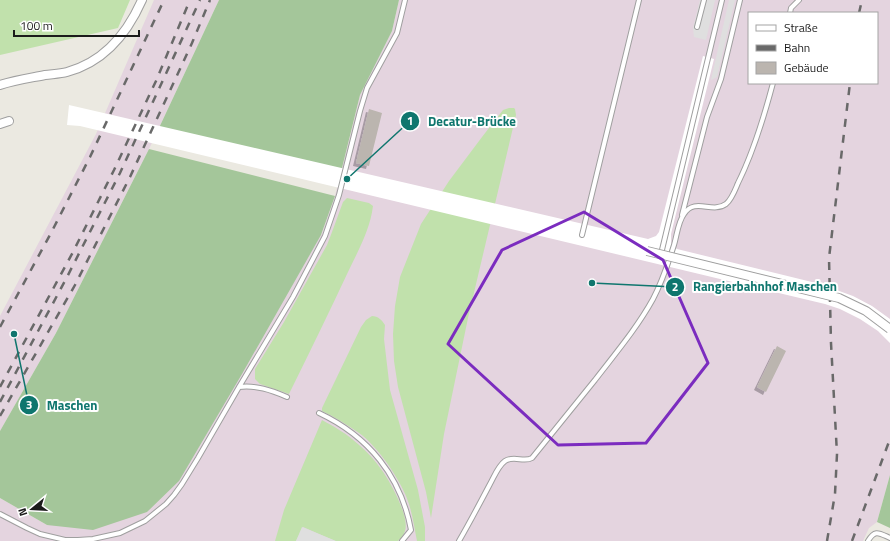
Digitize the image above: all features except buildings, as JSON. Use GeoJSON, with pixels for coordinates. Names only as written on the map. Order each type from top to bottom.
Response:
{"type":"FeatureCollection","features":[{"type":"Feature","properties":{"kind":"street"},"geometry":{"type":"LineString","coordinates":[[0,85],[16,80],[66,72],[88,64],[107,51],[125,32],[142,0]]}},
{"type":"Feature","properties":{"kind":"street"},"geometry":{"type":"LineString","coordinates":[[0,124],[9,121]]}},
{"type":"Feature","properties":{"kind":"street"},"geometry":{"type":"LineString","coordinates":[[647,251],[839,298],[866,311],[890,329]]}},
{"type":"Feature","properties":{"kind":"lane"},"geometry":{"type":"LineString","coordinates":[[0,514],[40,534],[65,540],[93,539],[120,533],[138,524],[156,513],[174,495],[198,458],[293,297],[325,236],[339,195],[367,88],[397,33],[405,0]]}},
{"type":"Feature","properties":{"kind":"lane"},"geometry":{"type":"LineString","coordinates":[[582,235],[639,0]]}},
{"type":"Feature","properties":{"kind":"lane"},"geometry":{"type":"LineString","coordinates":[[698,28],[704,0]]}},
{"type":"Feature","properties":{"kind":"lane"},"geometry":{"type":"LineString","coordinates":[[661,254],[722,0]]}},
{"type":"Feature","properties":{"kind":"lane"},"geometry":{"type":"LineString","coordinates":[[460,541],[502,464],[510,459],[528,460],[532,458],[630,335],[646,311],[661,282],[674,245],[707,117],[721,79],[740,0]]}},
{"type":"Feature","properties":{"kind":"lane"},"geometry":{"type":"LineString","coordinates":[[790,12],[791,8],[799,0]]}},
{"type":"Feature","properties":{"kind":"lane"},"geometry":{"type":"LineString","coordinates":[[681,220],[689,208],[694,206],[713,208],[718,207],[726,204],[731,197],[755,144],[773,84]]}},
{"type":"Feature","properties":{"kind":"lane"},"geometry":{"type":"LineString","coordinates":[[239,387],[245,386],[261,388],[287,397]]}},
{"type":"Feature","properties":{"kind":"lane"},"geometry":{"type":"LineString","coordinates":[[319,413],[334,420],[359,438],[387,470],[401,496],[410,521],[411,530],[402,541]]}},
{"type":"Feature","properties":{"kind":"lane"},"geometry":{"type":"LineString","coordinates":[[868,541],[874,533],[890,538]]}},
{"type":"Feature","properties":{"kind":"highlighted area"},"geometry":{"type":"Polygon","coordinates":[[[584,212],[663,260],[708,363],[646,443],[558,445],[448,344],[502,250],[584,212]]]}},
{"type":"Feature","properties":{"kind":"shaded area"},"geometry":{"type":"Polygon","coordinates":[[[154,0],[219,0],[149,149],[56,333],[0,431],[0,316],[96,134],[154,0]]]}},
{"type":"Feature","properties":{"kind":"shaded area"},"geometry":{"type":"Polygon","coordinates":[[[399,0],[890,0],[890,475],[877,522],[869,528],[863,541],[0,541],[0,498],[47,525],[321,235],[335,196],[360,95],[392,31],[399,0]]]}},
{"type":"Feature","properties":{"kind":"shaded area"},"geometry":{"type":"Polygon","coordinates":[[[700,0],[715,0],[706,40],[694,37],[693,28],[700,0]]]}},
{"type":"Feature","properties":{"kind":"shaded area"},"geometry":{"type":"Polygon","coordinates":[[[729,0],[735,0],[717,77],[711,80],[729,0]]]}},
{"type":"Feature","properties":{"kind":"shaded area"},"geometry":{"type":"Polygon","coordinates":[[[302,527],[336,541],[296,541],[302,527]]]}},
{"type":"Feature","properties":{"kind":"green space"},"geometry":{"type":"Polygon","coordinates":[[[0,0],[130,0],[118,28],[0,55],[0,0]]]}},
{"type":"Feature","properties":{"kind":"green space"},"geometry":{"type":"Polygon","coordinates":[[[219,0],[399,0],[392,31],[360,95],[341,172],[158,130],[219,0]]]}},
{"type":"Feature","properties":{"kind":"green space"},"geometry":{"type":"Polygon","coordinates":[[[509,108],[515,109],[516,115],[468,318],[444,434],[431,518],[426,492],[398,387],[394,361],[393,334],[395,306],[400,277],[421,224],[449,181],[482,137],[503,110],[509,108]]]}},
{"type":"Feature","properties":{"kind":"green space"},"geometry":{"type":"Polygon","coordinates":[[[149,149],[335,196],[321,235],[179,481],[147,512],[93,530],[47,525],[0,498],[0,431],[56,333],[149,149]]]}},
{"type":"Feature","properties":{"kind":"green space"},"geometry":{"type":"Polygon","coordinates":[[[347,198],[369,203],[373,206],[369,223],[360,248],[289,394],[260,384],[255,379],[255,369],[284,322],[327,245],[343,202],[347,198]]]}},
{"type":"Feature","properties":{"kind":"green space"},"geometry":{"type":"Polygon","coordinates":[[[372,316],[383,321],[385,325],[384,339],[390,390],[418,490],[425,527],[425,541],[417,541],[406,496],[392,470],[373,445],[359,433],[322,411],[322,408],[361,327],[366,320],[372,316]]]}},
{"type":"Feature","properties":{"kind":"green space"},"geometry":{"type":"Polygon","coordinates":[[[322,420],[350,437],[373,459],[385,475],[394,490],[405,517],[405,531],[398,541],[335,541],[303,527],[296,541],[275,541],[284,510],[322,420]]]}},
{"type":"Feature","properties":{"kind":"green space"},"geometry":{"type":"Polygon","coordinates":[[[890,475],[890,528],[877,522],[890,475]]]}},
{"type":"Feature","properties":{"kind":"pier"},"geometry":{"type":"Polygon","coordinates":[[[703,56],[714,59],[671,234],[671,243],[677,249],[820,284],[853,296],[872,306],[890,319],[890,343],[878,331],[860,319],[840,309],[825,304],[80,126],[67,125],[69,105],[648,239],[656,236],[659,232],[703,56]]]}},
{"type":"Feature","properties":{"kind":"railway"},"geometry":{"type":"LineString","coordinates":[[0,327],[90,157],[164,0]]}},
{"type":"Feature","properties":{"kind":"railway"},"geometry":{"type":"LineString","coordinates":[[0,387],[73,252],[114,170],[156,81],[190,0]]}},
{"type":"Feature","properties":{"kind":"railway"},"geometry":{"type":"LineString","coordinates":[[0,402],[66,279],[120,173],[200,0]]}},
{"type":"Feature","properties":{"kind":"railway"},"geometry":{"type":"LineString","coordinates":[[0,416],[75,285],[130,177],[192,43],[210,0]]}},
{"type":"Feature","properties":{"kind":"railway"},"geometry":{"type":"LineString","coordinates":[[859,12],[862,0]]}},
{"type":"Feature","properties":{"kind":"railway"},"geometry":{"type":"LineString","coordinates":[[827,541],[835,494],[837,454],[831,343],[829,258],[850,84]]}},
{"type":"Feature","properties":{"kind":"railway"},"geometry":{"type":"LineString","coordinates":[[852,541],[890,439]]}},
{"type":"Feature","properties":{"kind":"place","name":"Decatur-Brücke"},"geometry":{"type":"Point","coordinates":[347,179]}},
{"type":"Feature","properties":{"kind":"place","name":"Rangierbahnhof Maschen"},"geometry":{"type":"Point","coordinates":[592,283]}},
{"type":"Feature","properties":{"kind":"place","name":"Maschen"},"geometry":{"type":"Point","coordinates":[14,334]}}]}
